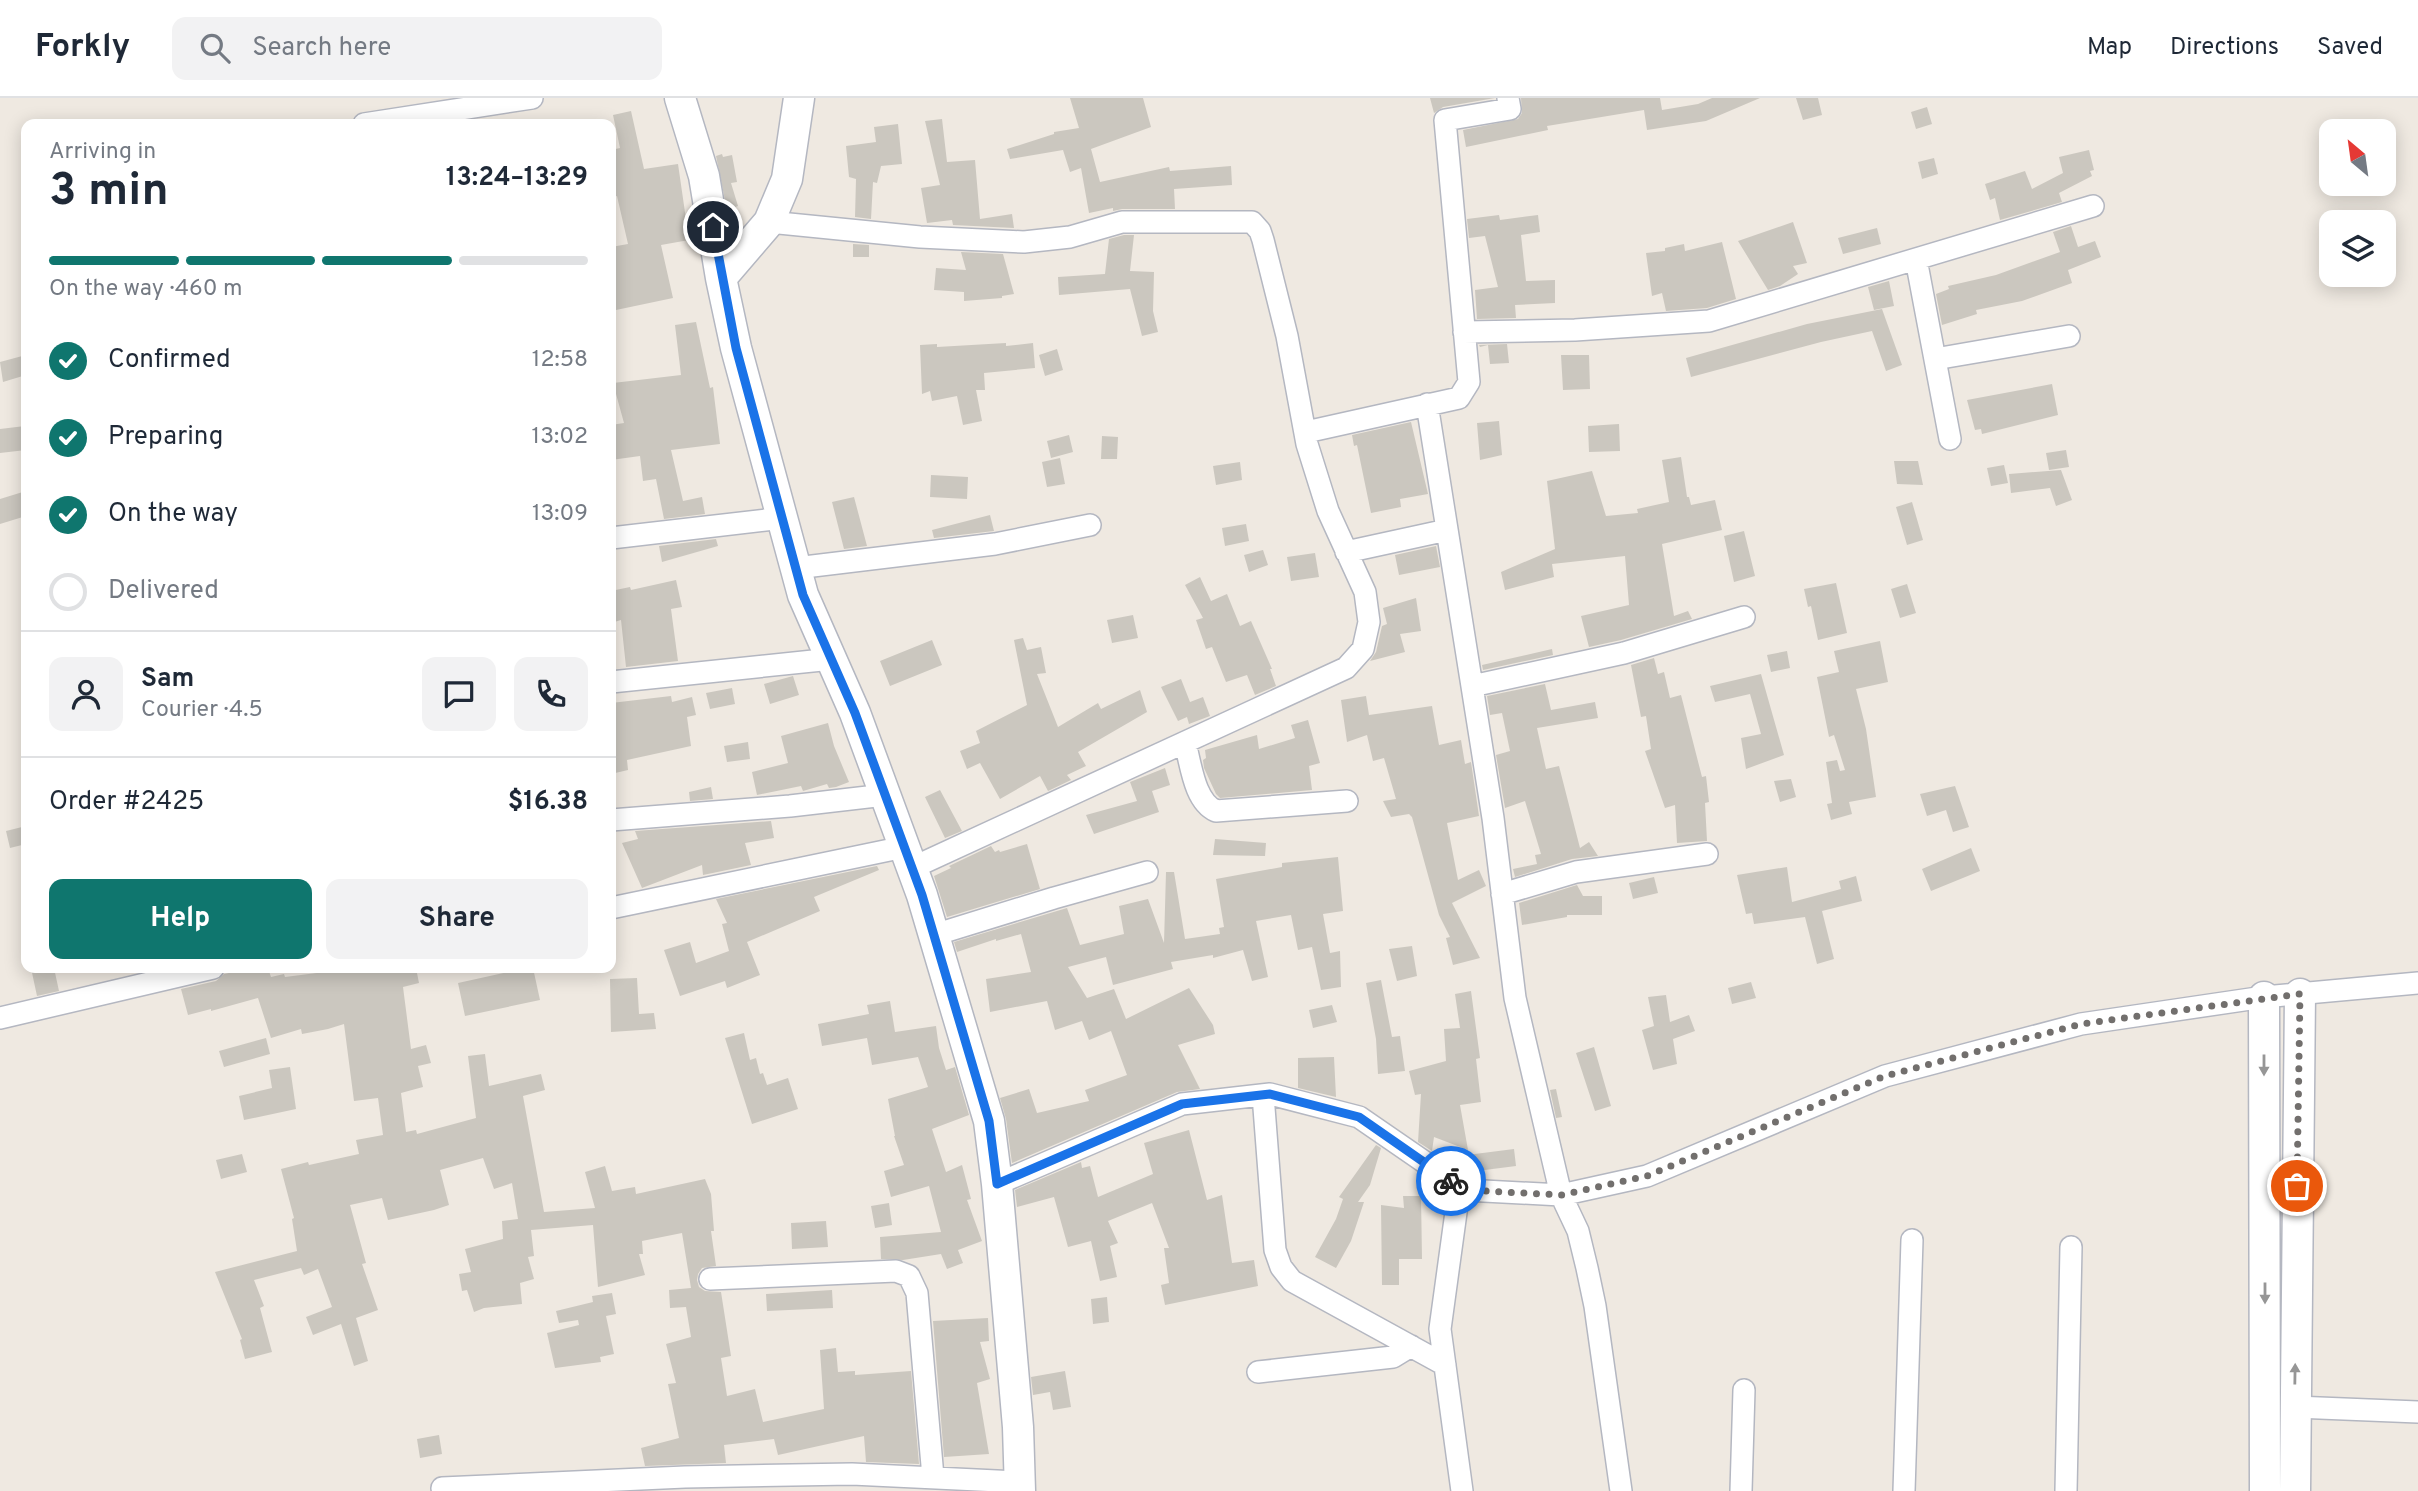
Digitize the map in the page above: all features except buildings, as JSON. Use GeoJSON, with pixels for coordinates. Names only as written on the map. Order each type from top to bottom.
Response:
{"type":"FeatureCollection","features":[{"type":"Feature","properties":{"kind":"street"},"geometry":{"type":"LineString","coordinates":[[396,119],[532,98]]}},
{"type":"Feature","properties":{"kind":"street"},"geometry":{"type":"LineString","coordinates":[[442,1488],[699,1476],[852,1474],[933,1477],[1020,1486],[1018,1427],[989,1121],[908,857],[855,713],[803,595],[736,348],[704,176],[680,98]]}},
{"type":"Feature","properties":{"kind":"street"},"geometry":{"type":"LineString","coordinates":[[721,278],[769,222],[787,179],[799,98]]}},
{"type":"Feature","properties":{"kind":"street"},"geometry":{"type":"LineString","coordinates":[[1306,432],[1459,398],[1465,392],[1469,382],[1445,120],[1510,109],[1508,98]]}},
{"type":"Feature","properties":{"kind":"street"},"geometry":{"type":"LineString","coordinates":[[1464,332],[1574,330],[1709,321],[2093,206]]}},
{"type":"Feature","properties":{"kind":"street"},"geometry":{"type":"LineString","coordinates":[[616,907],[908,857],[1185,743],[1346,668],[1363,649],[1370,622],[1364,592],[1328,511],[1306,432],[1287,336],[1263,240],[1260,230],[1252,222],[1122,222],[1070,237],[1024,242],[920,237],[769,222]]}},
{"type":"Feature","properties":{"kind":"street"},"geometry":{"type":"LineString","coordinates":[[1916,259],[1950,439]]}},
{"type":"Feature","properties":{"kind":"street"},"geometry":{"type":"LineString","coordinates":[[1935,359],[2069,337]]}},
{"type":"Feature","properties":{"kind":"street"},"geometry":{"type":"LineString","coordinates":[[1427,404],[1493,818],[1514,998],[1562,1195],[1578,1231],[1595,1306],[1621,1491]]}},
{"type":"Feature","properties":{"kind":"street"},"geometry":{"type":"LineString","coordinates":[[616,537],[783,518]]}},
{"type":"Feature","properties":{"kind":"street"},"geometry":{"type":"LineString","coordinates":[[796,568],[995,544],[1090,525]]}},
{"type":"Feature","properties":{"kind":"street"},"geometry":{"type":"LineString","coordinates":[[1346,552],[1447,530]]}},
{"type":"Feature","properties":{"kind":"street"},"geometry":{"type":"LineString","coordinates":[[1472,686],[1624,653],[1744,617]]}},
{"type":"Feature","properties":{"kind":"street"},"geometry":{"type":"LineString","coordinates":[[616,681],[832,659]]}},
{"type":"Feature","properties":{"kind":"street"},"geometry":{"type":"LineString","coordinates":[[1185,743],[1199,795],[1207,807],[1216,811],[1347,801]]}},
{"type":"Feature","properties":{"kind":"street"},"geometry":{"type":"LineString","coordinates":[[616,820],[790,806],[885,794]]}},
{"type":"Feature","properties":{"kind":"street"},"geometry":{"type":"LineString","coordinates":[[1502,894],[1576,872],[1707,854]]}},
{"type":"Feature","properties":{"kind":"street"},"geometry":{"type":"LineString","coordinates":[[934,935],[1147,872]]}},
{"type":"Feature","properties":{"kind":"street"},"geometry":{"type":"LineString","coordinates":[[0,1018],[192,973]]}},
{"type":"Feature","properties":{"kind":"street"},"geometry":{"type":"LineString","coordinates":[[997,1184],[1182,1104],[1270,1094],[1359,1117],[1465,1190],[1562,1195],[1647,1176],[1885,1076],[2081,1024],[2264,997],[2418,983]]}},
{"type":"Feature","properties":{"kind":"street"},"geometry":{"type":"LineString","coordinates":[[2295,1491],[2300,994]]}},
{"type":"Feature","properties":{"kind":"street"},"geometry":{"type":"LineString","coordinates":[[2264,997],[2265,1491]]}},
{"type":"Feature","properties":{"kind":"street"},"geometry":{"type":"LineString","coordinates":[[1263,1095],[1275,1250],[1281,1267],[1292,1281],[1445,1365]]}},
{"type":"Feature","properties":{"kind":"street"},"geometry":{"type":"LineString","coordinates":[[1462,1491],[1440,1329],[1457,1205],[1465,1190]]}},
{"type":"Feature","properties":{"kind":"street"},"geometry":{"type":"LineString","coordinates":[[1904,1491],[1912,1240]]}},
{"type":"Feature","properties":{"kind":"street"},"geometry":{"type":"LineString","coordinates":[[2066,1491],[2071,1247]]}},
{"type":"Feature","properties":{"kind":"street"},"geometry":{"type":"LineString","coordinates":[[710,1279],[896,1270],[909,1276],[917,1293],[933,1477]]}},
{"type":"Feature","properties":{"kind":"street"},"geometry":{"type":"LineString","coordinates":[[1258,1372],[1393,1357],[1411,1346]]}},
{"type":"Feature","properties":{"kind":"street"},"geometry":{"type":"LineString","coordinates":[[1741,1491],[1744,1390]]}},
{"type":"Feature","properties":{"kind":"street"},"geometry":{"type":"LineString","coordinates":[[2295,1407],[2418,1412]]}},
{"type":"Feature","properties":{"kind":"way so far"},"geometry":{"type":"LineString","coordinates":[[1451,1181],[1465,1190],[1562,1195],[1647,1176],[1885,1076],[2081,1024],[2300,994],[2297,1186]]}},
{"type":"Feature","properties":{"kind":"route"},"geometry":{"type":"LineString","coordinates":[[713,227],[736,348],[803,595],[855,713],[922,895],[989,1121],[997,1184],[1182,1104],[1270,1094],[1359,1117],[1451,1181]]}}]}
